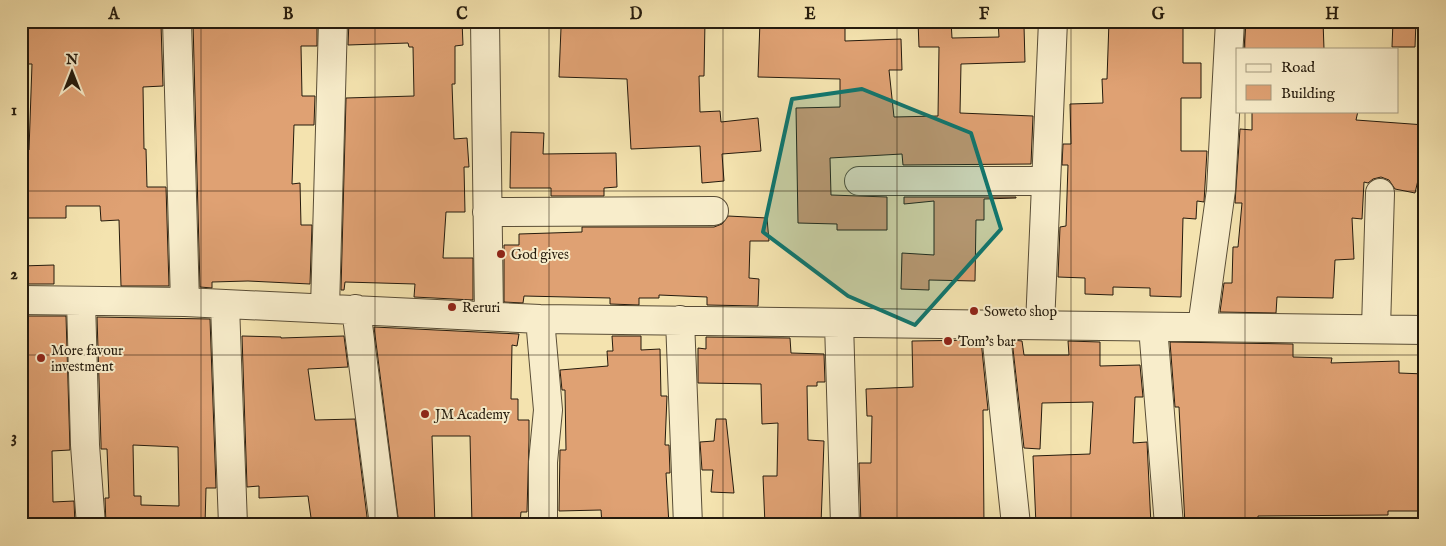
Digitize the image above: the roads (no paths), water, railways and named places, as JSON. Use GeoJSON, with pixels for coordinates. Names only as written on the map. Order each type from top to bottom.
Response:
{"type":"FeatureCollection","features":[{"type":"Feature","properties":{"kind":"street"},"geometry":{"type":"LineString","coordinates":[[177,21],[185,302]]}},
{"type":"Feature","properties":{"kind":"street"},"geometry":{"type":"LineString","coordinates":[[325,308],[333,21]]}},
{"type":"Feature","properties":{"kind":"street"},"geometry":{"type":"LineString","coordinates":[[485,21],[489,316]]}},
{"type":"Feature","properties":{"kind":"street"},"geometry":{"type":"LineString","coordinates":[[1040,325],[1053,21]]}},
{"type":"Feature","properties":{"kind":"street"},"geometry":{"type":"LineString","coordinates":[[1202,327],[1221,190],[1230,21]]}},
{"type":"Feature","properties":{"kind":"street"},"geometry":{"type":"LineString","coordinates":[[859,181],[1046,181]]}},
{"type":"Feature","properties":{"kind":"street"},"geometry":{"type":"LineString","coordinates":[[1376,328],[1380,193]]}},
{"type":"Feature","properties":{"kind":"street"},"geometry":{"type":"LineString","coordinates":[[488,212],[714,211]]}},
{"type":"Feature","properties":{"kind":"street"},"geometry":{"type":"LineString","coordinates":[[21,300],[185,302],[540,319],[1425,330]]}},
{"type":"Feature","properties":{"kind":"street"},"geometry":{"type":"LineString","coordinates":[[81,302],[85,445],[91,525]]}},
{"type":"Feature","properties":{"kind":"street"},"geometry":{"type":"LineString","coordinates":[[225,305],[233,525]]}},
{"type":"Feature","properties":{"kind":"street"},"geometry":{"type":"LineString","coordinates":[[356,309],[384,525]]}},
{"type":"Feature","properties":{"kind":"street"},"geometry":{"type":"LineString","coordinates":[[540,319],[548,410],[543,462],[543,525]]}},
{"type":"Feature","properties":{"kind":"street"},"geometry":{"type":"LineString","coordinates":[[680,320],[688,525]]}},
{"type":"Feature","properties":{"kind":"street"},"geometry":{"type":"LineString","coordinates":[[839,323],[845,525]]}},
{"type":"Feature","properties":{"kind":"street"},"geometry":{"type":"LineString","coordinates":[[995,324],[1016,525]]}},
{"type":"Feature","properties":{"kind":"street"},"geometry":{"type":"LineString","coordinates":[[1153,327],[1169,525]]}},
{"type":"Feature","properties":{"kind":"place","name":"God gives"},"geometry":{"type":"Point","coordinates":[501,254]}},
{"type":"Feature","properties":{"kind":"place","name":"Reruri"},"geometry":{"type":"Point","coordinates":[452,307]}},
{"type":"Feature","properties":{"kind":"place","name":"Soweto shop"},"geometry":{"type":"Point","coordinates":[974,311]}},
{"type":"Feature","properties":{"kind":"place","name":"Tom's bar"},"geometry":{"type":"Point","coordinates":[948,341]}},
{"type":"Feature","properties":{"kind":"place","name":"More favour investment"},"geometry":{"type":"Point","coordinates":[41,358]}},
{"type":"Feature","properties":{"kind":"place","name":"JM Academy"},"geometry":{"type":"Point","coordinates":[425,414]}}]}
